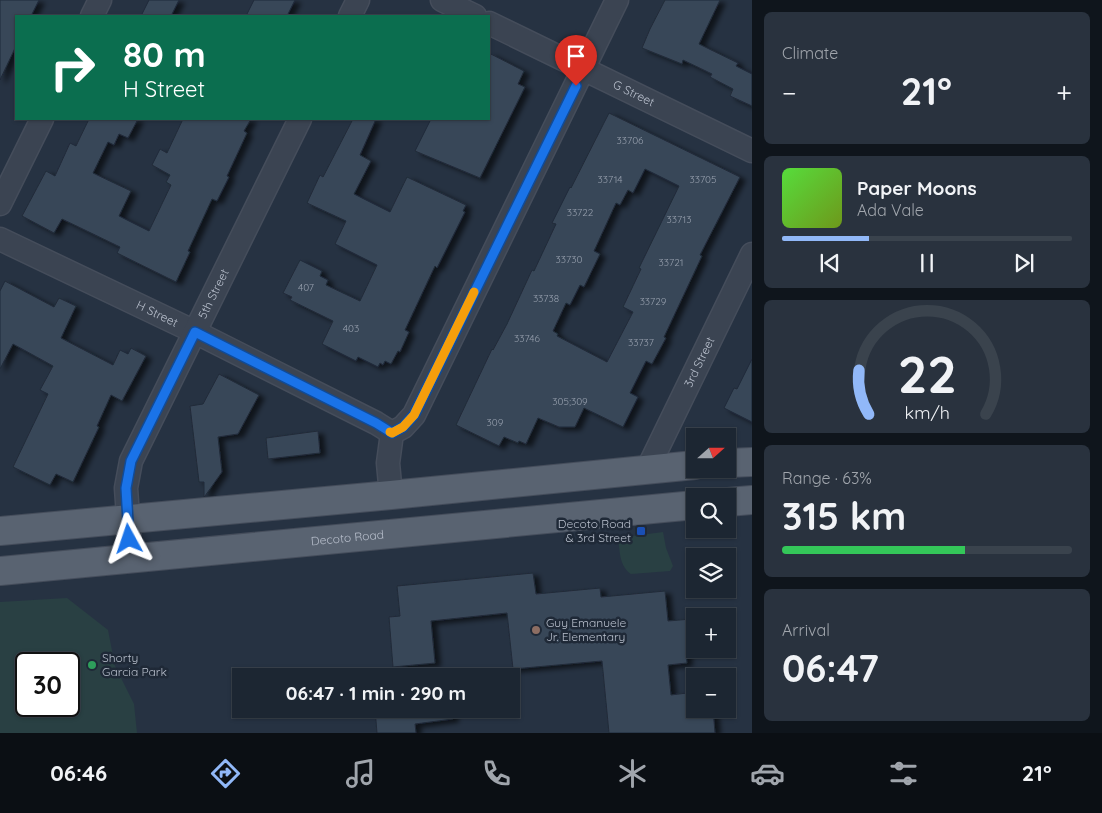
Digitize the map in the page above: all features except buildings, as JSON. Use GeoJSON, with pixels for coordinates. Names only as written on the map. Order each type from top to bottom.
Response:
{"type":"FeatureCollection","features":[{"type":"Feature","properties":{"kind":"main road"},"geometry":{"type":"LineString","coordinates":[[736,463],[752,462]]}},
{"type":"Feature","properties":{"kind":"main road"},"geometry":{"type":"LineString","coordinates":[[0,531],[686,466]]}},
{"type":"Feature","properties":{"kind":"main road"},"geometry":{"type":"LineString","coordinates":[[736,501],[752,500]]}},
{"type":"Feature","properties":{"kind":"main road","name":"Decoto Road"},"geometry":{"type":"LineString","coordinates":[[0,571],[686,506]]}},
{"type":"Feature","properties":{"kind":"street"},"geometry":{"type":"LineString","coordinates":[[92,15],[100,0]]}},
{"type":"Feature","properties":{"kind":"street"},"geometry":{"type":"LineString","coordinates":[[350,15],[358,0]]}},
{"type":"Feature","properties":{"kind":"street"},"geometry":{"type":"LineString","coordinates":[[442,0],[473,15]]}},
{"type":"Feature","properties":{"kind":"street"},"geometry":{"type":"LineString","coordinates":[[391,495],[388,463],[392,433],[403,427],[414,415],[617,0]]}},
{"type":"Feature","properties":{"kind":"street","name":"G Street"},"geometry":{"type":"LineString","coordinates":[[490,23],[752,151]]}},
{"type":"Feature","properties":{"kind":"street"},"geometry":{"type":"LineString","coordinates":[[0,204],[42,120]]}},
{"type":"Feature","properties":{"kind":"street","name":"5th Street"},"geometry":{"type":"LineString","coordinates":[[131,559],[126,488],[131,461],[300,120]]}},
{"type":"Feature","properties":{"kind":"street","name":"H Street"},"geometry":{"type":"LineString","coordinates":[[0,239],[195,332],[376,423],[392,433]]}},
{"type":"Feature","properties":{"kind":"street","name":"3rd Street"},"geometry":{"type":"LineString","coordinates":[[647,470],[752,254]]}},
{"type":"Feature","properties":{"kind":"green space"},"geometry":{"type":"Polygon","coordinates":[[[663,532],[666,548],[673,566],[670,571],[631,574],[627,571],[622,563],[618,538],[663,532]]]}},
{"type":"Feature","properties":{"kind":"green space","name":"Shorty Garcia Park"},"geometry":{"type":"Polygon","coordinates":[[[67,598],[108,630],[115,666],[134,704],[137,733],[0,733],[0,602],[67,598]]]}},
{"type":"Feature","properties":{"kind":"slow traffic"},"geometry":{"type":"LineString","coordinates":[[390,432],[392,433],[403,427],[414,415],[474,292]]}},
{"type":"Feature","properties":{"kind":"place","name":"Decoto Road & 3rd Street"},"geometry":{"type":"Point","coordinates":[641,531]}},
{"type":"Feature","properties":{"kind":"place","name":"Guy Emanuele Jr. Elementary"},"geometry":{"type":"Point","coordinates":[536,630]}},
{"type":"Feature","properties":{"kind":"place","name":"Shorty Garcia Park"},"geometry":{"type":"Point","coordinates":[92,665]}},
{"type":"Feature","properties":{"kind":"route"},"geometry":{"type":"LineString","coordinates":[[129,539],[126,488],[131,461],[195,332],[376,423],[392,433],[403,427],[414,415],[576,86]]}}]}
